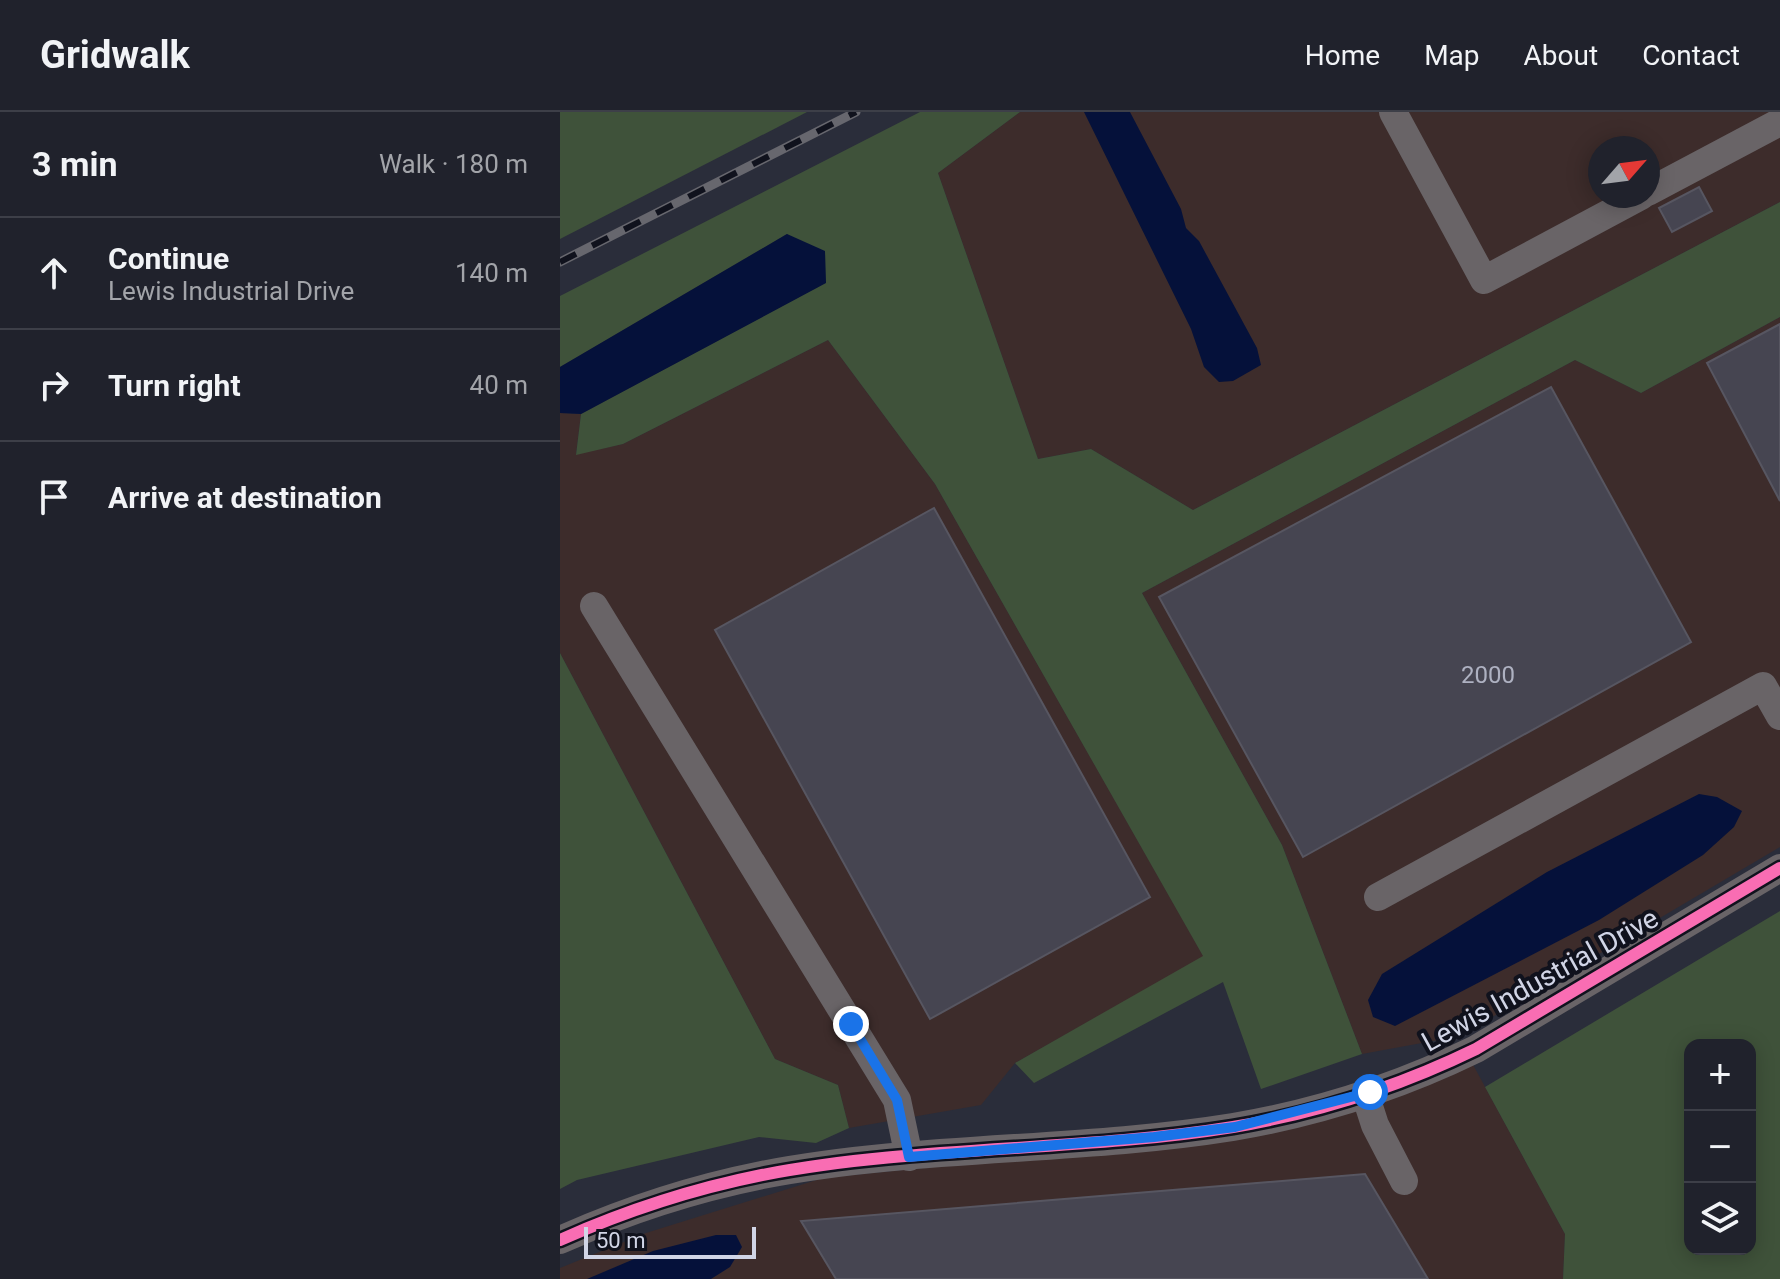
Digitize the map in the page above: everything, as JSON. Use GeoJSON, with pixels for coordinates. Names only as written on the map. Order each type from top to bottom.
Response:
{"type":"FeatureCollection","features":[{"type":"Feature","properties":{"kind":"street"},"geometry":{"type":"LineString","coordinates":[[1393,112],[1484,280],[1619,208]]}},
{"type":"Feature","properties":{"kind":"street"},"geometry":{"type":"LineString","coordinates":[[1660,186],[1780,122]]}},
{"type":"Feature","properties":{"kind":"street"},"geometry":{"type":"LineString","coordinates":[[594,606],[897,1100],[909,1157]]}},
{"type":"Feature","properties":{"kind":"street"},"geometry":{"type":"LineString","coordinates":[[1378,897],[1763,686],[1780,716]]}},
{"type":"Feature","properties":{"kind":"street","name":"Lewis Industrial Drive"},"geometry":{"type":"LineString","coordinates":[[560,1240],[615,1215],[761,1175],[909,1157],[1154,1137],[1235,1127],[1365,1094],[1435,1069],[1476,1049],[1780,868]]}},
{"type":"Feature","properties":{"kind":"street"},"geometry":{"type":"LineString","coordinates":[[1365,1094],[1375,1125],[1404,1181]]}},
{"type":"Feature","properties":{"kind":"shaded area"},"geometry":{"type":"Polygon","coordinates":[[[1020,112],[1780,112],[1780,202],[1193,510],[1091,449],[1038,459],[938,173],[1020,112]]]}},
{"type":"Feature","properties":{"kind":"shaded area"},"geometry":{"type":"Polygon","coordinates":[[[1780,317],[1780,847],[1460,1036],[1362,1054],[1282,845],[1142,593],[1575,360],[1641,393],[1780,317]]]}},
{"type":"Feature","properties":{"kind":"shaded area"},"geometry":{"type":"Polygon","coordinates":[[[828,340],[935,484],[1204,957],[1015,1063],[981,1105],[849,1128],[838,1085],[775,1059],[560,653],[560,413],[581,414],[576,454],[623,444],[828,340]]]}},
{"type":"Feature","properties":{"kind":"shaded area"},"geometry":{"type":"Polygon","coordinates":[[[1471,1061],[1565,1234],[1563,1279],[560,1279],[560,1268],[646,1233],[823,1178],[1262,1134],[1471,1061]]]}},
{"type":"Feature","properties":{"kind":"green space"},"geometry":{"type":"Polygon","coordinates":[[[560,112],[807,112],[560,239],[560,112]]]}},
{"type":"Feature","properties":{"kind":"green space"},"geometry":{"type":"Polygon","coordinates":[[[920,112],[1020,112],[938,173],[1038,459],[1091,449],[1193,510],[1780,202],[1780,317],[1641,393],[1575,360],[1142,593],[1282,845],[1362,1054],[1261,1089],[1223,982],[1034,1083],[1015,1063],[1203,956],[935,484],[828,340],[623,444],[576,455],[581,414],[825,283],[787,234],[560,367],[560,296],[920,112]]]}},
{"type":"Feature","properties":{"kind":"green space"},"geometry":{"type":"Polygon","coordinates":[[[560,653],[775,1059],[838,1085],[849,1128],[816,1143],[759,1137],[577,1180],[560,1189],[560,653]]]}},
{"type":"Feature","properties":{"kind":"green space"},"geometry":{"type":"Polygon","coordinates":[[[1780,911],[1780,1279],[1563,1279],[1565,1234],[1485,1087],[1780,911]]]}},
{"type":"Feature","properties":{"kind":"water"},"geometry":{"type":"Polygon","coordinates":[[[1084,112],[1130,112],[1181,209],[1186,228],[1199,241],[1257,348],[1261,365],[1233,381],[1219,382],[1204,367],[1191,329],[1084,112]]]}},
{"type":"Feature","properties":{"kind":"water"},"geometry":{"type":"Polygon","coordinates":[[[787,234],[825,251],[826,283],[581,414],[560,413],[560,367],[787,234]]]}},
{"type":"Feature","properties":{"kind":"water"},"geometry":{"type":"Polygon","coordinates":[[[1699,794],[1717,797],[1742,811],[1734,827],[1703,855],[1599,920],[1395,1026],[1373,1017],[1368,1000],[1382,974],[1547,872],[1699,794]]]}},
{"type":"Feature","properties":{"kind":"water"},"geometry":{"type":"Polygon","coordinates":[[[716,1235],[736,1235],[742,1247],[730,1267],[711,1279],[587,1279],[653,1251],[716,1235]]]}},
{"type":"Feature","properties":{"kind":"building"},"geometry":{"type":"Polygon","coordinates":[[[1699,187],[1712,211],[1672,232],[1660,207],[1699,187]]]}},
{"type":"Feature","properties":{"kind":"building"},"geometry":{"type":"Polygon","coordinates":[[[1780,324],[1780,501],[1707,363],[1780,324]]]}},
{"type":"Feature","properties":{"kind":"building"},"geometry":{"type":"Polygon","coordinates":[[[1551,387],[1691,642],[1303,857],[1159,597],[1551,387]]]}},
{"type":"Feature","properties":{"kind":"building"},"geometry":{"type":"Polygon","coordinates":[[[934,508],[1150,897],[930,1019],[715,630],[934,508]]]}},
{"type":"Feature","properties":{"kind":"building"},"geometry":{"type":"Polygon","coordinates":[[[1365,1174],[1428,1279],[836,1279],[801,1221],[1365,1174]]]}},
{"type":"Feature","properties":{"kind":"railway"},"geometry":{"type":"LineString","coordinates":[[560,262],[856,112]]}},
{"type":"Feature","properties":{"kind":"cycle path"},"geometry":{"type":"LineString","coordinates":[[560,1240],[659,1202],[762,1175],[879,1158],[1175,1135],[1264,1121],[1357,1097],[1418,1075],[1476,1049],[1780,868]]}},
{"type":"Feature","properties":{"kind":"route"},"geometry":{"type":"LineString","coordinates":[[851,1024],[897,1100],[909,1157],[1154,1137],[1235,1127],[1370,1092]]}}]}
